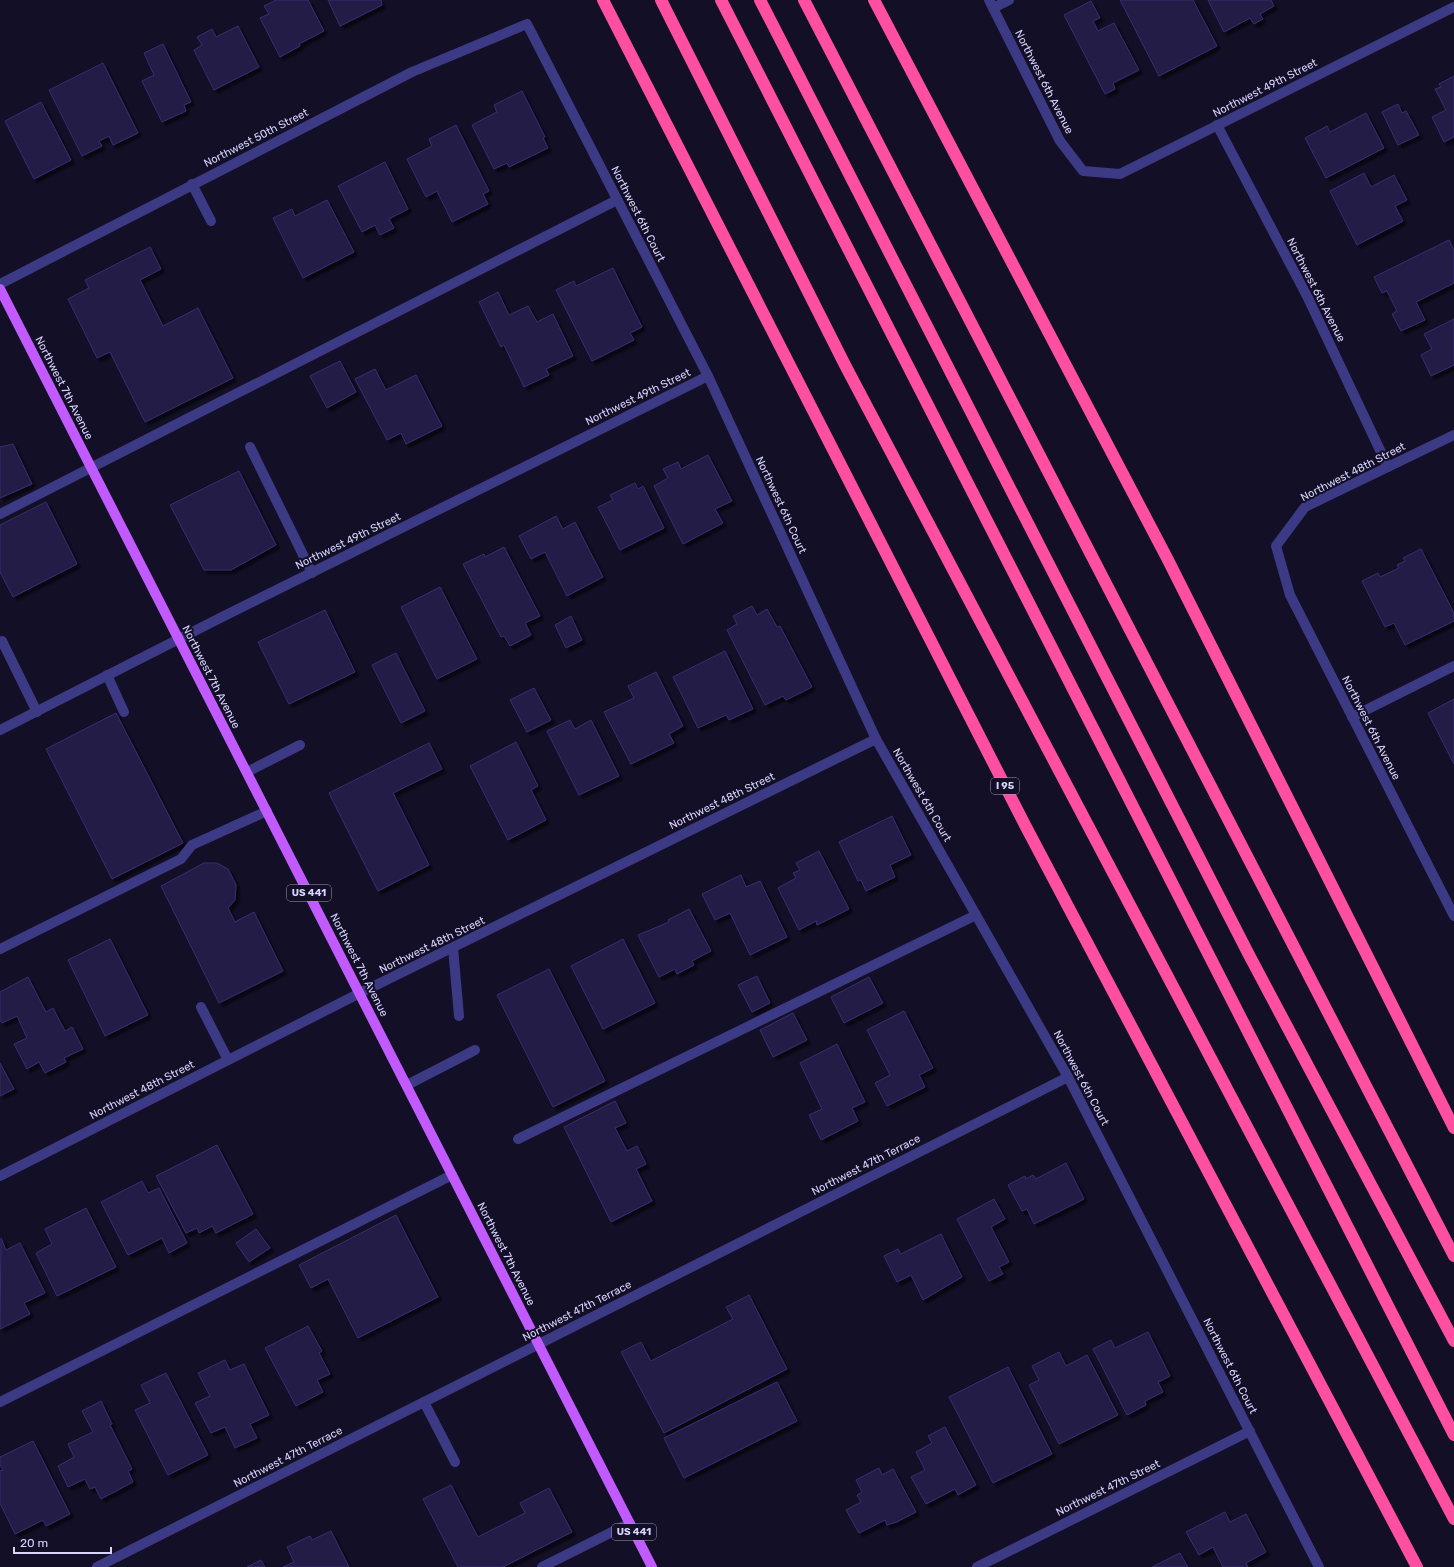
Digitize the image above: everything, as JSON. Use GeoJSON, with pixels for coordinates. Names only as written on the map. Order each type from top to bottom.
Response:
{"type":"FeatureCollection","features":[{"type":"Feature","properties":{"kind":"highway","name":"I 95"},"geometry":{"type":"LineString","coordinates":[[603,0],[1025,825],[1417,1567]]}},
{"type":"Feature","properties":{"kind":"highway"},"geometry":{"type":"LineString","coordinates":[[661,0],[845,365],[1454,1519]]}},
{"type":"Feature","properties":{"kind":"highway"},"geometry":{"type":"LineString","coordinates":[[721,0],[1454,1435]]}},
{"type":"Feature","properties":{"kind":"highway"},"geometry":{"type":"LineString","coordinates":[[760,0],[1248,953],[1454,1341]]}},
{"type":"Feature","properties":{"kind":"highway"},"geometry":{"type":"LineString","coordinates":[[804,0],[1454,1256]]}},
{"type":"Feature","properties":{"kind":"highway"},"geometry":{"type":"LineString","coordinates":[[874,0],[1167,558],[1454,1128]]}},
{"type":"Feature","properties":{"kind":"main road","name":"Northwest 7th Avenue"},"geometry":{"type":"LineString","coordinates":[[0,289],[652,1567]]}},
{"type":"Feature","properties":{"kind":"street"},"geometry":{"type":"LineString","coordinates":[[991,4],[1009,0]]}},
{"type":"Feature","properties":{"kind":"street","name":"Northwest 6th Avenue"},"geometry":{"type":"LineString","coordinates":[[991,4],[1060,141],[1083,171]]}},
{"type":"Feature","properties":{"kind":"street","name":"Northwest 49th Street"},"geometry":{"type":"LineString","coordinates":[[1083,171],[1120,174],[1454,7]]}},
{"type":"Feature","properties":{"kind":"street","name":"Northwest 50th Street"},"geometry":{"type":"LineString","coordinates":[[0,284],[412,72],[527,24]]}},
{"type":"Feature","properties":{"kind":"street","name":"Northwest 6th Court"},"geometry":{"type":"LineString","coordinates":[[527,24],[708,376],[876,738],[1068,1077],[1319,1567]]}},
{"type":"Feature","properties":{"kind":"street","name":"Northwest 6th Avenue"},"geometry":{"type":"LineString","coordinates":[[1217,125],[1308,298],[1388,467]]}},
{"type":"Feature","properties":{"kind":"street"},"geometry":{"type":"LineString","coordinates":[[192,184],[211,221]]}},
{"type":"Feature","properties":{"kind":"street"},"geometry":{"type":"LineString","coordinates":[[0,514],[617,200]]}},
{"type":"Feature","properties":{"kind":"street","name":"Northwest 49th Street"},"geometry":{"type":"LineString","coordinates":[[0,730],[178,639],[708,376]]}},
{"type":"Feature","properties":{"kind":"street","name":"Northwest 48th Street"},"geometry":{"type":"LineString","coordinates":[[1276,546],[1305,507],[1454,435]]}},
{"type":"Feature","properties":{"kind":"street"},"geometry":{"type":"LineString","coordinates":[[250,447],[312,573]]}},
{"type":"Feature","properties":{"kind":"street","name":"Northwest 6th Avenue"},"geometry":{"type":"LineString","coordinates":[[1276,546],[1290,595],[1352,717],[1450,898],[1454,916]]}},
{"type":"Feature","properties":{"kind":"street"},"geometry":{"type":"LineString","coordinates":[[2,641],[37,712]]}},
{"type":"Feature","properties":{"kind":"street"},"geometry":{"type":"LineString","coordinates":[[1352,717],[1454,666]]}},
{"type":"Feature","properties":{"kind":"street"},"geometry":{"type":"LineString","coordinates":[[107,675],[124,712]]}},
{"type":"Feature","properties":{"kind":"street","name":"Northwest 48th Street"},"geometry":{"type":"LineString","coordinates":[[0,1176],[360,993],[876,738]]}},
{"type":"Feature","properties":{"kind":"street"},"geometry":{"type":"LineString","coordinates":[[247,772],[300,745]]}},
{"type":"Feature","properties":{"kind":"street"},"geometry":{"type":"LineString","coordinates":[[0,949],[181,859],[192,845],[267,811]]}},
{"type":"Feature","properties":{"kind":"street"},"geometry":{"type":"LineString","coordinates":[[518,1139],[976,915]]}},
{"type":"Feature","properties":{"kind":"street"},"geometry":{"type":"LineString","coordinates":[[453,948],[459,1016]]}},
{"type":"Feature","properties":{"kind":"street"},"geometry":{"type":"LineString","coordinates":[[201,1007],[228,1060]]}},
{"type":"Feature","properties":{"kind":"street"},"geometry":{"type":"LineString","coordinates":[[407,1086],[475,1050]]}},
{"type":"Feature","properties":{"kind":"street","name":"Northwest 47th Terrace"},"geometry":{"type":"LineString","coordinates":[[97,1567],[1068,1077]]}},
{"type":"Feature","properties":{"kind":"street"},"geometry":{"type":"LineString","coordinates":[[0,1402],[452,1175]]}},
{"type":"Feature","properties":{"kind":"street"},"geometry":{"type":"LineString","coordinates":[[424,1402],[455,1462]]}},
{"type":"Feature","properties":{"kind":"street","name":"Northwest 47th Street"},"geometry":{"type":"LineString","coordinates":[[977,1567],[1250,1432]]}},
{"type":"Feature","properties":{"kind":"street"},"geometry":{"type":"LineString","coordinates":[[542,1567],[630,1523]]}},
{"type":"Feature","properties":{"kind":"building"},"geometry":{"type":"Polygon","coordinates":[[[276,0],[308,0],[324,31],[299,44],[300,46],[280,57],[260,18],[269,14],[264,6],[276,0]]]}},
{"type":"Feature","properties":{"kind":"building"},"geometry":{"type":"Polygon","coordinates":[[[328,0],[381,0],[382,5],[340,26],[328,0]]]}},
{"type":"Feature","properties":{"kind":"building"},"geometry":{"type":"Polygon","coordinates":[[[1120,0],[1193,0],[1217,46],[1159,76],[1120,0]]]}},
{"type":"Feature","properties":{"kind":"building"},"geometry":{"type":"Polygon","coordinates":[[[1208,0],[1271,0],[1274,6],[1260,14],[1263,19],[1254,24],[1250,18],[1224,32],[1208,0]]]}},
{"type":"Feature","properties":{"kind":"building"},"geometry":{"type":"Polygon","coordinates":[[[1091,1],[1100,18],[1093,21],[1098,31],[1114,23],[1139,70],[1113,83],[1115,89],[1105,94],[1064,15],[1091,1]]]}},
{"type":"Feature","properties":{"kind":"building"},"geometry":{"type":"Polygon","coordinates":[[[238,26],[259,67],[214,90],[194,50],[202,45],[197,37],[212,29],[216,37],[238,26]]]}},
{"type":"Feature","properties":{"kind":"building"},"geometry":{"type":"Polygon","coordinates":[[[163,44],[191,102],[184,105],[186,111],[162,122],[142,81],[154,75],[144,53],[163,44]]]}},
{"type":"Feature","properties":{"kind":"building"},"geometry":{"type":"Polygon","coordinates":[[[103,63],[138,133],[113,145],[109,136],[99,141],[102,146],[82,156],[49,90],[103,63]]]}},
{"type":"Feature","properties":{"kind":"building"},"geometry":{"type":"Polygon","coordinates":[[[1454,76],[1454,137],[1444,142],[1432,117],[1446,110],[1435,89],[1441,87],[1439,84],[1454,76]]]}},
{"type":"Feature","properties":{"kind":"building"},"geometry":{"type":"Polygon","coordinates":[[[522,91],[545,137],[543,138],[548,148],[509,167],[507,163],[494,169],[472,125],[497,112],[494,105],[522,91]]]}},
{"type":"Feature","properties":{"kind":"building"},"geometry":{"type":"Polygon","coordinates":[[[41,102],[71,160],[34,179],[5,121],[41,102]]]}},
{"type":"Feature","properties":{"kind":"building"},"geometry":{"type":"Polygon","coordinates":[[[1398,104],[1402,113],[1406,111],[1419,135],[1398,145],[1382,112],[1398,104]]]}},
{"type":"Feature","properties":{"kind":"building"},"geometry":{"type":"Polygon","coordinates":[[[1366,113],[1384,148],[1326,178],[1305,138],[1327,126],[1330,132],[1366,113]]]}},
{"type":"Feature","properties":{"kind":"building"},"geometry":{"type":"Polygon","coordinates":[[[456,125],[489,191],[483,194],[488,204],[452,222],[437,191],[426,197],[407,159],[432,146],[429,139],[456,125]]]}},
{"type":"Feature","properties":{"kind":"building"},"geometry":{"type":"Polygon","coordinates":[[[385,162],[408,209],[389,219],[394,228],[380,235],[375,225],[362,232],[338,186],[385,162]]]}},
{"type":"Feature","properties":{"kind":"building"},"geometry":{"type":"Polygon","coordinates":[[[1364,173],[1371,187],[1394,175],[1407,200],[1395,206],[1403,221],[1357,245],[1330,191],[1364,173]]]}},
{"type":"Feature","properties":{"kind":"building"},"geometry":{"type":"Polygon","coordinates":[[[327,200],[354,252],[303,278],[273,218],[292,209],[295,216],[327,200]]]}},
{"type":"Feature","properties":{"kind":"building"},"geometry":{"type":"Polygon","coordinates":[[[1449,240],[1454,250],[1454,283],[1416,302],[1425,320],[1401,331],[1392,314],[1397,311],[1387,291],[1382,293],[1374,277],[1449,240]]]}},
{"type":"Feature","properties":{"kind":"building"},"geometry":{"type":"Polygon","coordinates":[[[150,247],[161,269],[140,280],[163,326],[198,308],[233,378],[145,422],[110,352],[97,358],[68,299],[89,288],[85,280],[150,247]]]}},
{"type":"Feature","properties":{"kind":"building"},"geometry":{"type":"Polygon","coordinates":[[[613,268],[642,327],[630,333],[634,340],[592,361],[556,290],[574,281],[576,286],[613,268]]]}},
{"type":"Feature","properties":{"kind":"building"},"geometry":{"type":"Polygon","coordinates":[[[498,292],[509,315],[528,306],[537,322],[553,314],[573,356],[546,369],[549,375],[524,387],[504,345],[501,347],[479,302],[498,292]]]}},
{"type":"Feature","properties":{"kind":"building"},"geometry":{"type":"Polygon","coordinates":[[[1454,319],[1454,365],[1431,376],[1421,355],[1432,349],[1424,334],[1454,319]]]}},
{"type":"Feature","properties":{"kind":"building"},"geometry":{"type":"Polygon","coordinates":[[[340,361],[356,392],[327,408],[310,376],[340,361]]]}},
{"type":"Feature","properties":{"kind":"building"},"geometry":{"type":"Polygon","coordinates":[[[375,369],[386,390],[416,375],[442,426],[406,444],[401,433],[387,440],[355,379],[375,369]]]}},
{"type":"Feature","properties":{"kind":"building"},"geometry":{"type":"Polygon","coordinates":[[[13,444],[32,484],[0,498],[0,447],[13,444]]]}},
{"type":"Feature","properties":{"kind":"building"},"geometry":{"type":"Polygon","coordinates":[[[708,455],[732,501],[715,509],[723,523],[683,544],[654,486],[668,478],[663,469],[678,462],[681,469],[708,455]]]}},
{"type":"Feature","properties":{"kind":"building"},"geometry":{"type":"Polygon","coordinates":[[[239,471],[276,545],[231,570],[204,570],[170,505],[239,471]]]}},
{"type":"Feature","properties":{"kind":"building"},"geometry":{"type":"Polygon","coordinates":[[[635,483],[638,489],[643,486],[664,528],[620,550],[598,507],[613,500],[610,495],[635,483]]]}},
{"type":"Feature","properties":{"kind":"building"},"geometry":{"type":"Polygon","coordinates":[[[46,502],[77,564],[13,597],[0,572],[0,525],[46,502]]]}},
{"type":"Feature","properties":{"kind":"building"},"geometry":{"type":"Polygon","coordinates":[[[556,516],[563,529],[575,522],[603,577],[567,596],[545,552],[531,559],[519,536],[556,516]]]}},
{"type":"Feature","properties":{"kind":"building"},"geometry":{"type":"Polygon","coordinates":[[[504,547],[540,616],[525,623],[531,635],[510,646],[504,636],[501,637],[463,564],[484,554],[485,557],[504,547]]]}},
{"type":"Feature","properties":{"kind":"building"},"geometry":{"type":"Polygon","coordinates":[[[1421,549],[1454,613],[1454,621],[1405,645],[1394,623],[1385,627],[1362,581],[1378,573],[1380,577],[1399,568],[1397,565],[1405,561],[1403,558],[1421,549]]]}},
{"type":"Feature","properties":{"kind":"building"},"geometry":{"type":"Polygon","coordinates":[[[440,587],[477,659],[437,679],[401,607],[440,587]]]}},
{"type":"Feature","properties":{"kind":"building"},"geometry":{"type":"Polygon","coordinates":[[[752,606],[757,615],[767,609],[777,627],[780,626],[812,687],[786,700],[783,696],[765,705],[727,630],[737,624],[733,616],[752,606]]]}},
{"type":"Feature","properties":{"kind":"building"},"geometry":{"type":"Polygon","coordinates":[[[325,610],[355,672],[289,704],[258,642],[325,610]]]}},
{"type":"Feature","properties":{"kind":"building"},"geometry":{"type":"Polygon","coordinates":[[[571,616],[582,640],[566,648],[555,625],[571,616]]]}},
{"type":"Feature","properties":{"kind":"building"},"geometry":{"type":"Polygon","coordinates":[[[725,651],[753,709],[729,720],[726,715],[698,728],[673,677],[725,651]]]}},
{"type":"Feature","properties":{"kind":"building"},"geometry":{"type":"Polygon","coordinates":[[[396,653],[425,711],[401,723],[372,665],[396,653]]]}},
{"type":"Feature","properties":{"kind":"building"},"geometry":{"type":"Polygon","coordinates":[[[656,672],[683,726],[669,734],[674,743],[631,764],[604,712],[634,698],[628,686],[656,672]]]}},
{"type":"Feature","properties":{"kind":"building"},"geometry":{"type":"Polygon","coordinates":[[[534,688],[551,720],[527,732],[510,700],[534,688]]]}},
{"type":"Feature","properties":{"kind":"building"},"geometry":{"type":"Polygon","coordinates":[[[1454,699],[1454,764],[1428,713],[1454,699]]]}},
{"type":"Feature","properties":{"kind":"building"},"geometry":{"type":"Polygon","coordinates":[[[116,713],[183,843],[112,879],[46,749],[116,713]]]}},
{"type":"Feature","properties":{"kind":"building"},"geometry":{"type":"Polygon","coordinates":[[[570,720],[575,729],[591,720],[619,776],[579,795],[547,731],[570,720]]]}},
{"type":"Feature","properties":{"kind":"building"},"geometry":{"type":"Polygon","coordinates":[[[516,742],[538,786],[531,790],[546,820],[508,840],[470,766],[516,742]]]}},
{"type":"Feature","properties":{"kind":"building"},"geometry":{"type":"Polygon","coordinates":[[[429,743],[442,769],[393,793],[429,865],[378,891],[329,793],[429,743]]]}},
{"type":"Feature","properties":{"kind":"building"},"geometry":{"type":"Polygon","coordinates":[[[892,816],[911,855],[890,865],[895,877],[866,891],[861,880],[858,881],[839,842],[892,816]]]}},
{"type":"Feature","properties":{"kind":"building"},"geometry":{"type":"Polygon","coordinates":[[[819,851],[849,909],[817,925],[816,921],[799,930],[778,888],[796,878],[793,873],[800,870],[796,863],[819,851]]]}},
{"type":"Feature","properties":{"kind":"building"},"geometry":{"type":"Polygon","coordinates":[[[204,863],[217,863],[228,869],[236,885],[235,900],[228,908],[235,922],[254,912],[283,971],[219,1003],[161,886],[204,863]]]}},
{"type":"Feature","properties":{"kind":"building"},"geometry":{"type":"Polygon","coordinates":[[[741,875],[746,887],[760,881],[787,937],[750,955],[730,913],[715,920],[702,894],[741,875]]]}},
{"type":"Feature","properties":{"kind":"building"},"geometry":{"type":"Polygon","coordinates":[[[689,909],[711,951],[692,961],[694,965],[677,974],[675,969],[659,977],[638,935],[669,922],[668,920],[689,909]]]}},
{"type":"Feature","properties":{"kind":"building"},"geometry":{"type":"Polygon","coordinates":[[[110,939],[148,1015],[105,1036],[68,960],[110,939]]]}},
{"type":"Feature","properties":{"kind":"building"},"geometry":{"type":"Polygon","coordinates":[[[623,939],[655,1003],[603,1029],[571,966],[623,939]]]}},
{"type":"Feature","properties":{"kind":"building"},"geometry":{"type":"Polygon","coordinates":[[[549,969],[605,1081],[553,1107],[497,995],[549,969]]]}},
{"type":"Feature","properties":{"kind":"building"},"geometry":{"type":"Polygon","coordinates":[[[757,976],[770,1003],[752,1012],[738,985],[757,976]]]}},
{"type":"Feature","properties":{"kind":"building"},"geometry":{"type":"Polygon","coordinates":[[[28,977],[46,1012],[53,1008],[65,1031],[72,1027],[83,1049],[64,1058],[66,1062],[45,1073],[39,1062],[27,1069],[14,1044],[27,1038],[17,1016],[2,1023],[0,1020],[0,992],[28,977]]]}},
{"type":"Feature","properties":{"kind":"building"},"geometry":{"type":"Polygon","coordinates":[[[869,977],[883,1003],[844,1023],[831,997],[869,977]]]}},
{"type":"Feature","properties":{"kind":"building"},"geometry":{"type":"Polygon","coordinates":[[[904,1011],[933,1068],[919,1075],[925,1087],[887,1106],[875,1083],[890,1075],[867,1030],[904,1011]]]}},
{"type":"Feature","properties":{"kind":"building"},"geometry":{"type":"Polygon","coordinates":[[[793,1013],[807,1040],[773,1057],[760,1030],[793,1013]]]}},
{"type":"Feature","properties":{"kind":"building"},"geometry":{"type":"Polygon","coordinates":[[[837,1044],[865,1102],[852,1108],[858,1121],[821,1140],[809,1115],[822,1109],[800,1063],[837,1044]]]}},
{"type":"Feature","properties":{"kind":"building"},"geometry":{"type":"Polygon","coordinates":[[[0,1063],[14,1089],[0,1096],[0,1063]]]}},
{"type":"Feature","properties":{"kind":"building"},"geometry":{"type":"Polygon","coordinates":[[[615,1101],[626,1123],[615,1128],[627,1151],[637,1146],[646,1164],[636,1169],[652,1201],[611,1222],[564,1127],[615,1101]]]}},
{"type":"Feature","properties":{"kind":"building"},"geometry":{"type":"Polygon","coordinates":[[[217,1145],[253,1214],[216,1233],[212,1226],[199,1233],[197,1228],[186,1233],[156,1176],[217,1145]]]}},
{"type":"Feature","properties":{"kind":"building"},"geometry":{"type":"Polygon","coordinates":[[[1066,1163],[1084,1199],[1034,1224],[1027,1209],[1022,1211],[1008,1185],[1025,1176],[1026,1179],[1033,1175],[1036,1179],[1066,1163]]]}},
{"type":"Feature","properties":{"kind":"building"},"geometry":{"type":"Polygon","coordinates":[[[142,1181],[148,1193],[159,1188],[187,1243],[169,1253],[162,1238],[128,1255],[101,1202],[142,1181]]]}},
{"type":"Feature","properties":{"kind":"building"},"geometry":{"type":"Polygon","coordinates":[[[994,1199],[1005,1219],[991,1227],[1009,1262],[999,1267],[1003,1274],[989,1281],[957,1219],[994,1199]]]}},
{"type":"Feature","properties":{"kind":"building"},"geometry":{"type":"Polygon","coordinates":[[[86,1208],[116,1267],[57,1296],[36,1253],[52,1244],[45,1229],[86,1208]]]}},
{"type":"Feature","properties":{"kind":"building"},"geometry":{"type":"Polygon","coordinates":[[[396,1215],[438,1297],[358,1338],[328,1279],[311,1288],[299,1265],[396,1215]]]}},
{"type":"Feature","properties":{"kind":"building"},"geometry":{"type":"Polygon","coordinates":[[[256,1229],[270,1248],[249,1262],[236,1243],[256,1229]]]}},
{"type":"Feature","properties":{"kind":"building"},"geometry":{"type":"Polygon","coordinates":[[[941,1234],[962,1277],[923,1300],[911,1275],[897,1282],[884,1256],[898,1249],[901,1254],[941,1234]]]}},
{"type":"Feature","properties":{"kind":"building"},"geometry":{"type":"Polygon","coordinates":[[[1,1238],[6,1250],[20,1243],[45,1293],[24,1303],[30,1314],[0,1329],[1,1238]]]}},
{"type":"Feature","properties":{"kind":"building"},"geometry":{"type":"Polygon","coordinates":[[[749,1295],[787,1369],[664,1433],[621,1352],[641,1342],[651,1361],[733,1319],[726,1307],[749,1295]]]}},
{"type":"Feature","properties":{"kind":"building"},"geometry":{"type":"Polygon","coordinates":[[[308,1326],[322,1351],[319,1353],[330,1374],[317,1380],[323,1392],[296,1406],[265,1348],[308,1326]]]}},
{"type":"Feature","properties":{"kind":"building"},"geometry":{"type":"Polygon","coordinates":[[[1148,1332],[1170,1376],[1158,1382],[1163,1392],[1145,1401],[1146,1405],[1127,1415],[1093,1349],[1111,1340],[1115,1348],[1148,1332]]]}},
{"type":"Feature","properties":{"kind":"building"},"geometry":{"type":"Polygon","coordinates":[[[1059,1352],[1066,1366],[1087,1355],[1118,1415],[1059,1444],[1029,1385],[1039,1380],[1032,1366],[1059,1352]]]}},
{"type":"Feature","properties":{"kind":"building"},"geometry":{"type":"Polygon","coordinates":[[[225,1360],[230,1370],[244,1364],[269,1415],[250,1424],[257,1438],[235,1448],[225,1427],[211,1433],[195,1403],[210,1396],[198,1373],[225,1360]]]}},
{"type":"Feature","properties":{"kind":"building"},"geometry":{"type":"Polygon","coordinates":[[[1008,1367],[1052,1454],[993,1483],[949,1397],[1008,1367]]]}},
{"type":"Feature","properties":{"kind":"building"},"geometry":{"type":"Polygon","coordinates":[[[166,1373],[208,1455],[168,1475],[135,1410],[150,1403],[141,1385],[166,1373]]]}},
{"type":"Feature","properties":{"kind":"building"},"geometry":{"type":"Polygon","coordinates":[[[777,1382],[797,1421],[684,1478],[664,1438],[777,1382]]]}},
{"type":"Feature","properties":{"kind":"building"},"geometry":{"type":"Polygon","coordinates":[[[101,1401],[112,1424],[110,1425],[132,1469],[128,1471],[133,1482],[101,1499],[95,1487],[90,1489],[85,1479],[68,1487],[58,1466],[74,1457],[68,1444],[93,1432],[82,1411],[101,1401]]]}},
{"type":"Feature","properties":{"kind":"building"},"geometry":{"type":"Polygon","coordinates":[[[945,1427],[976,1485],[958,1495],[955,1489],[926,1504],[911,1477],[925,1470],[916,1452],[932,1443],[928,1436],[945,1427]]]}},
{"type":"Feature","properties":{"kind":"building"},"geometry":{"type":"Polygon","coordinates":[[[33,1441],[70,1514],[46,1526],[43,1520],[15,1534],[0,1503],[0,1471],[3,1470],[0,1464],[0,1457],[33,1441]]]}},
{"type":"Feature","properties":{"kind":"building"},"geometry":{"type":"Polygon","coordinates":[[[879,1468],[882,1475],[893,1469],[916,1512],[897,1522],[887,1525],[885,1520],[859,1533],[846,1510],[861,1502],[857,1495],[862,1492],[856,1480],[879,1468]]]}},
{"type":"Feature","properties":{"kind":"building"},"geometry":{"type":"Polygon","coordinates":[[[451,1485],[478,1537],[525,1513],[520,1503],[549,1488],[572,1532],[503,1567],[458,1567],[423,1499],[451,1485]]]}},
{"type":"Feature","properties":{"kind":"building"},"geometry":{"type":"Polygon","coordinates":[[[1225,1512],[1230,1522],[1246,1514],[1266,1552],[1246,1563],[1248,1567],[1223,1567],[1213,1547],[1199,1555],[1186,1532],[1225,1512]]]}},
{"type":"Feature","properties":{"kind":"building"},"geometry":{"type":"Polygon","coordinates":[[[331,1531],[349,1567],[283,1567],[294,1562],[287,1547],[310,1536],[312,1540],[331,1531]]]}},
{"type":"Feature","properties":{"kind":"building"},"geometry":{"type":"Polygon","coordinates":[[[1180,1553],[1188,1567],[1152,1567],[1180,1553]]]}},
{"type":"Feature","properties":{"kind":"building"},"geometry":{"type":"Polygon","coordinates":[[[261,1560],[265,1567],[247,1567],[261,1560]]]}}]}
